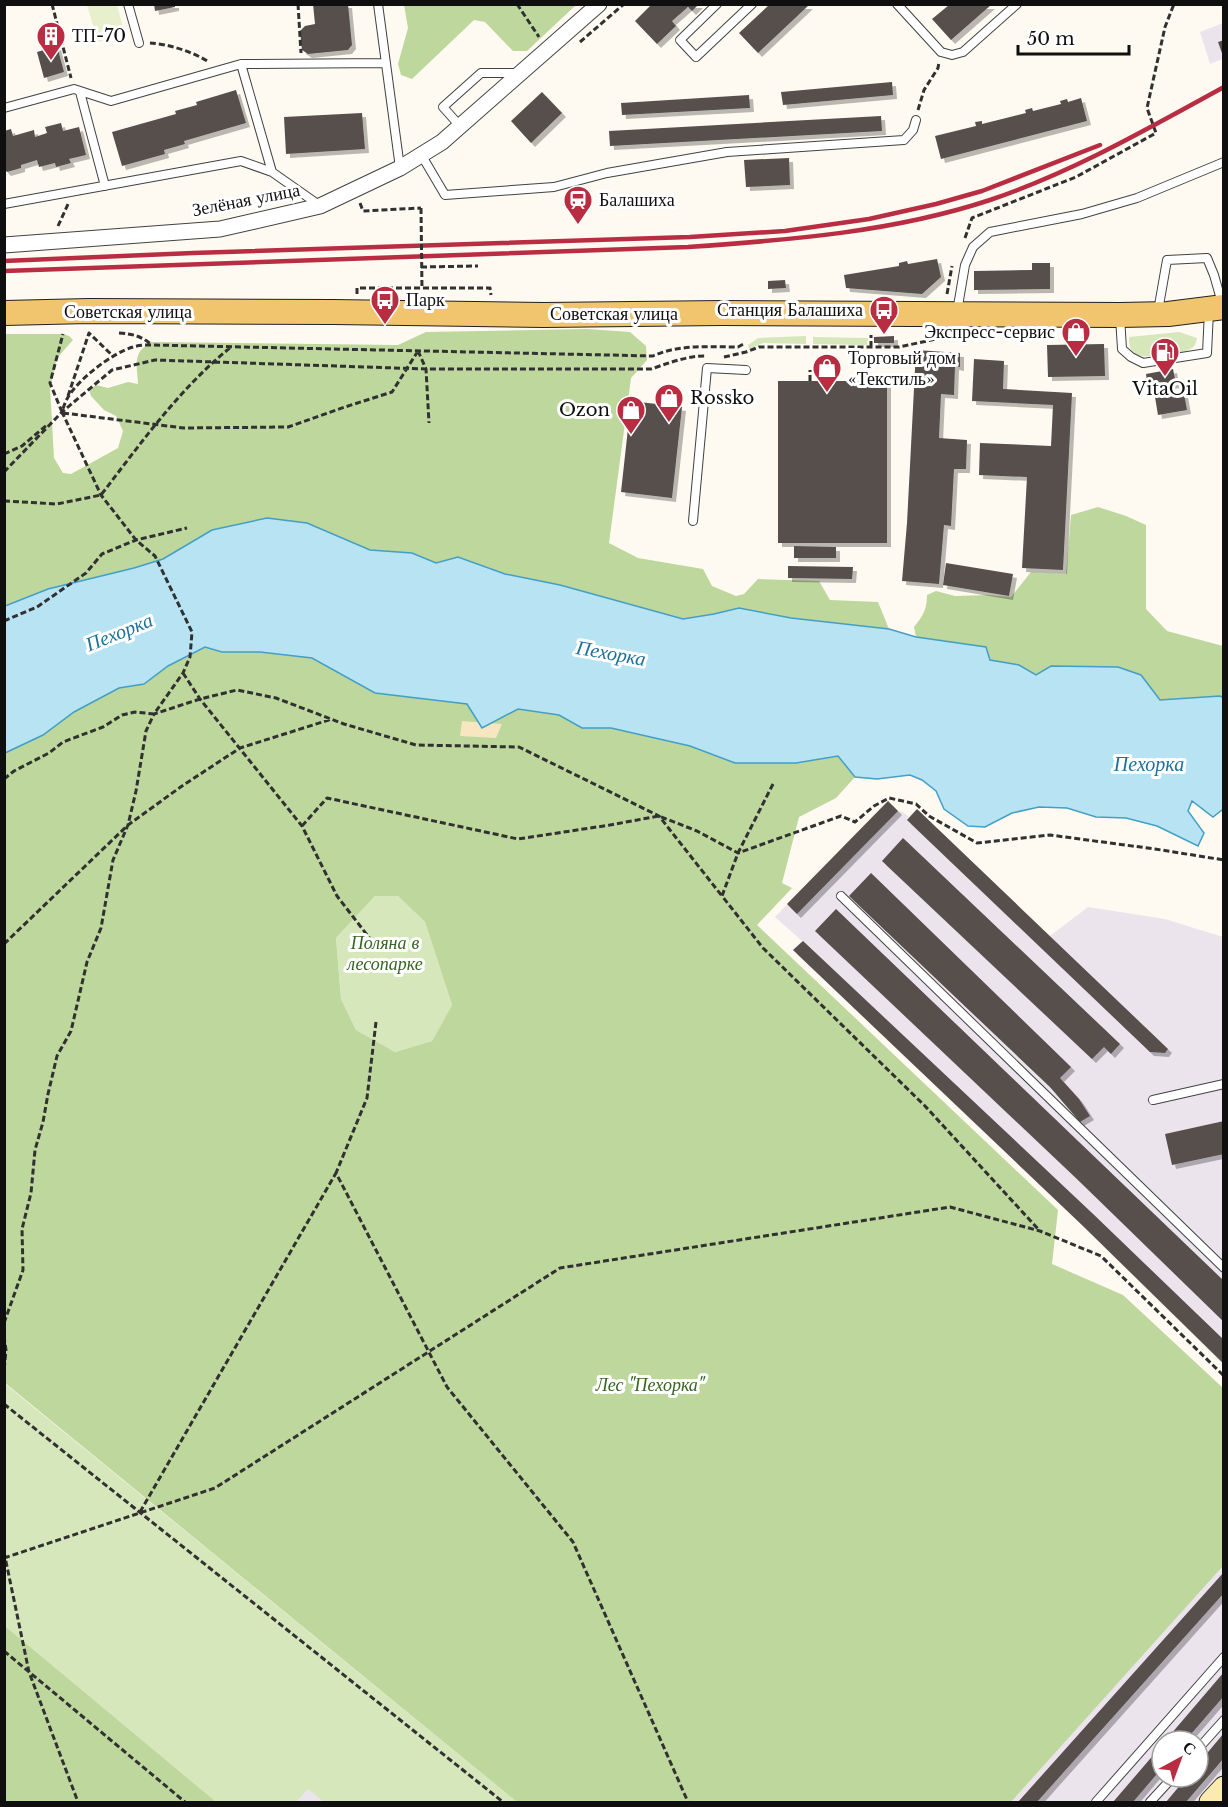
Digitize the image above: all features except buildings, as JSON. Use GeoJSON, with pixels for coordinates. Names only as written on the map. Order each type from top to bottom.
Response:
{"type":"FeatureCollection","features":[{"type":"Feature","properties":{"kind":"main road","name":"Советская улица"},"geometry":{"type":"LineString","coordinates":[[4,313],[333,312],[544,315],[722,313],[959,324],[1157,315],[1219,308]]}},
{"type":"Feature","properties":{"kind":"street","name":"Зелёная улица"},"geometry":{"type":"LineString","coordinates":[[4,244],[220,229],[320,206],[400,168],[442,142],[599,4]]}},
{"type":"Feature","properties":{"kind":"street"},"geometry":{"type":"LineString","coordinates":[[1210,1803],[1224,1786]]}},
{"type":"Feature","properties":{"kind":"lane"},"geometry":{"type":"LineString","coordinates":[[128,4],[139,43]]}},
{"type":"Feature","properties":{"kind":"lane"},"geometry":{"type":"LineString","coordinates":[[378,4],[400,168]]}},
{"type":"Feature","properties":{"kind":"lane"},"geometry":{"type":"LineString","coordinates":[[717,4],[680,40],[696,57],[752,4]]}},
{"type":"Feature","properties":{"kind":"lane"},"geometry":{"type":"LineString","coordinates":[[897,4],[941,52],[952,55],[963,52],[1017,4]]}},
{"type":"Feature","properties":{"kind":"lane"},"geometry":{"type":"LineString","coordinates":[[4,108],[77,91],[111,101],[241,64],[386,63]]}},
{"type":"Feature","properties":{"kind":"lane"},"geometry":{"type":"LineString","coordinates":[[241,64],[272,172]]}},
{"type":"Feature","properties":{"kind":"lane"},"geometry":{"type":"LineString","coordinates":[[460,126],[443,107],[481,73],[520,73]]}},
{"type":"Feature","properties":{"kind":"lane"},"geometry":{"type":"LineString","coordinates":[[77,91],[105,186]]}},
{"type":"Feature","properties":{"kind":"lane"},"geometry":{"type":"LineString","coordinates":[[422,156],[446,195],[467,194],[554,187],[607,173],[727,152],[904,140],[913,130],[916,120]]}},
{"type":"Feature","properties":{"kind":"lane"},"geometry":{"type":"LineString","coordinates":[[4,204],[241,161],[272,172],[320,206]]}},
{"type":"Feature","properties":{"kind":"lane"},"geometry":{"type":"LineString","coordinates":[[959,324],[965,266],[973,247],[990,232],[1082,214],[1137,198],[1224,162]]}},
{"type":"Feature","properties":{"kind":"lane"},"geometry":{"type":"LineString","coordinates":[[1120,315],[1122,349],[1143,363],[1207,353],[1206,343],[1210,327],[1219,308],[1219,289],[1207,258],[1167,260],[1157,315]]}},
{"type":"Feature","properties":{"kind":"lane"},"geometry":{"type":"LineString","coordinates":[[693,521],[707,368],[746,370]]}},
{"type":"Feature","properties":{"kind":"lane"},"geometry":{"type":"LineString","coordinates":[[841,896],[1224,1268]]}},
{"type":"Feature","properties":{"kind":"lane"},"geometry":{"type":"LineString","coordinates":[[1153,1100],[1224,1084]]}},
{"type":"Feature","properties":{"kind":"lane"},"geometry":{"type":"LineString","coordinates":[[1096,1803],[1224,1657]]}},
{"type":"Feature","properties":{"kind":"lane"},"geometry":{"type":"LineString","coordinates":[[1210,1736],[1224,1720]]}},
{"type":"Feature","properties":{"kind":"lane"},"geometry":{"type":"LineString","coordinates":[[1150,1803],[1162,1789]]}},
{"type":"Feature","properties":{"kind":"path"},"geometry":{"type":"LineString","coordinates":[[52,4],[77,91]]}},
{"type":"Feature","properties":{"kind":"path"},"geometry":{"type":"LineString","coordinates":[[298,4],[302,64]]}},
{"type":"Feature","properties":{"kind":"path"},"geometry":{"type":"LineString","coordinates":[[575,47],[624,4]]}},
{"type":"Feature","properties":{"kind":"path"},"geometry":{"type":"LineString","coordinates":[[965,240],[972,218],[1076,177],[1156,133],[1147,108],[1165,27],[1174,4]]}},
{"type":"Feature","properties":{"kind":"path"},"geometry":{"type":"LineString","coordinates":[[518,5],[548,48]]}},
{"type":"Feature","properties":{"kind":"path"},"geometry":{"type":"LineString","coordinates":[[139,43],[157,43],[198,55],[220,70]]}},
{"type":"Feature","properties":{"kind":"path"},"geometry":{"type":"LineString","coordinates":[[916,120],[921,97],[938,68],[941,52]]}},
{"type":"Feature","properties":{"kind":"path"},"geometry":{"type":"LineString","coordinates":[[57,227],[74,191]]}},
{"type":"Feature","properties":{"kind":"path"},"geometry":{"type":"LineString","coordinates":[[363,211],[421,208],[422,288]]}},
{"type":"Feature","properties":{"kind":"path"},"geometry":{"type":"LineString","coordinates":[[421,267],[478,267]]}},
{"type":"Feature","properties":{"kind":"path"},"geometry":{"type":"LineString","coordinates":[[357,288],[490,288],[491,295]]}},
{"type":"Feature","properties":{"kind":"path"},"geometry":{"type":"LineString","coordinates":[[724,357],[759,347],[898,347],[959,324]]}},
{"type":"Feature","properties":{"kind":"path"},"geometry":{"type":"LineString","coordinates":[[4,472],[62,412],[89,333],[114,357]]}},
{"type":"Feature","properties":{"kind":"path"},"geometry":{"type":"LineString","coordinates":[[119,333],[133,334],[152,345]]}},
{"type":"Feature","properties":{"kind":"path"},"geometry":{"type":"LineString","coordinates":[[4,1323],[23,1270],[22,1229],[31,1193],[35,1150],[57,1056],[71,1031],[87,962],[101,928],[113,860],[128,825],[136,792],[146,731],[154,714],[183,673],[190,657],[192,632],[155,556],[136,540],[101,495],[62,412],[50,383],[63,334]]}},
{"type":"Feature","properties":{"kind":"path"},"geometry":{"type":"LineString","coordinates":[[871,347],[872,335]]}},
{"type":"Feature","properties":{"kind":"path"},"geometry":{"type":"LineString","coordinates":[[67,399],[88,374],[114,357],[133,347],[152,345],[653,356],[667,349],[738,347],[745,343]]}},
{"type":"Feature","properties":{"kind":"path"},"geometry":{"type":"LineString","coordinates":[[4,501],[57,504],[101,495],[155,424],[231,346]]}},
{"type":"Feature","properties":{"kind":"path"},"geometry":{"type":"LineString","coordinates":[[62,412],[184,428],[288,427],[392,392],[418,351]]}},
{"type":"Feature","properties":{"kind":"path"},"geometry":{"type":"LineString","coordinates":[[418,351],[426,369],[429,423]]}},
{"type":"Feature","properties":{"kind":"path"},"geometry":{"type":"LineString","coordinates":[[4,454],[22,446],[112,370],[155,360],[426,369],[651,369],[693,356],[714,357]]}},
{"type":"Feature","properties":{"kind":"path"},"geometry":{"type":"LineString","coordinates":[[810,370],[810,381]]}},
{"type":"Feature","properties":{"kind":"path"},"geometry":{"type":"LineString","coordinates":[[4,621],[38,608],[86,573],[102,554],[136,540],[187,528]]}},
{"type":"Feature","properties":{"kind":"path"},"geometry":{"type":"LineString","coordinates":[[183,673],[200,699],[302,826],[337,896],[371,940]]}},
{"type":"Feature","properties":{"kind":"path"},"geometry":{"type":"LineString","coordinates":[[4,779],[14,771],[49,753],[63,742],[103,727],[122,715],[135,712],[154,714],[237,690],[276,698],[332,719],[416,745],[519,747],[659,816],[697,831],[738,853],[841,816],[855,822],[874,806],[889,798],[916,804],[929,816],[977,843],[1050,835],[1224,860]]}},
{"type":"Feature","properties":{"kind":"path"},"geometry":{"type":"LineString","coordinates":[[4,944],[128,825],[182,786],[240,748],[332,719]]}},
{"type":"Feature","properties":{"kind":"path"},"geometry":{"type":"LineString","coordinates":[[722,896],[738,853],[773,784]]}},
{"type":"Feature","properties":{"kind":"path"},"geometry":{"type":"LineString","coordinates":[[302,826],[327,798],[519,839],[659,816]]}},
{"type":"Feature","properties":{"kind":"path"},"geometry":{"type":"LineString","coordinates":[[659,816],[763,948],[925,1106],[1040,1231]]}},
{"type":"Feature","properties":{"kind":"path"},"geometry":{"type":"LineString","coordinates":[[140,1512],[336,1173],[367,1098],[376,1022]]}},
{"type":"Feature","properties":{"kind":"path"},"geometry":{"type":"LineString","coordinates":[[336,1173],[447,1387],[573,1542],[688,1803]]}},
{"type":"Feature","properties":{"kind":"path"},"geometry":{"type":"LineString","coordinates":[[78,1803],[30,1672],[5,1556],[215,1488],[560,1268],[950,1207],[1040,1231],[1101,1256],[1224,1376]]}},
{"type":"Feature","properties":{"kind":"path"},"geometry":{"type":"LineString","coordinates":[[4,1336],[6,1350],[4,1371]]}},
{"type":"Feature","properties":{"kind":"path"},"geometry":{"type":"LineString","coordinates":[[4,1404],[502,1803]]}},
{"type":"Feature","properties":{"kind":"path"},"geometry":{"type":"LineString","coordinates":[[4,1651],[185,1803]]}},
{"type":"Feature","properties":{"kind":"shaded area"},"geometry":{"type":"Polygon","coordinates":[[[1223,23],[1223,59],[1210,64],[1200,32],[1223,23]]]}},
{"type":"Feature","properties":{"kind":"shaded area"},"geometry":{"type":"Polygon","coordinates":[[[888,801],[898,811],[909,817],[917,809],[1050,936],[1088,907],[1165,919],[1223,937],[1223,1364],[1081,1224],[793,950],[802,941],[775,917],[888,801]]]}},
{"type":"Feature","properties":{"kind":"shaded area"},"geometry":{"type":"Polygon","coordinates":[[[1223,1566],[1223,1773],[1210,1788],[1210,1729],[1150,1729],[1150,1789],[1209,1789],[1198,1802],[1011,1802],[1223,1566]]]}},
{"type":"Feature","properties":{"kind":"shaded area"},"geometry":{"type":"Polygon","coordinates":[[[308,1782],[345,1802],[290,1802],[308,1782]]]}},
{"type":"Feature","properties":{"kind":"green space"},"geometry":{"type":"Polygon","coordinates":[[[404,4],[576,5],[527,51],[513,51],[485,22],[474,20],[412,79],[401,75],[398,64],[408,28],[404,4]]]}},
{"type":"Feature","properties":{"kind":"green space"},"geometry":{"type":"Polygon","coordinates":[[[87,5],[117,5],[125,35],[98,42],[87,5]]]}},
{"type":"Feature","properties":{"kind":"green space"},"geometry":{"type":"Polygon","coordinates":[[[587,329],[630,332],[646,346],[647,360],[631,378],[609,543],[638,558],[703,569],[712,586],[736,596],[744,594],[758,579],[819,581],[830,600],[878,602],[889,629],[791,618],[739,608],[683,619],[560,585],[505,574],[458,557],[436,563],[412,553],[369,550],[307,523],[212,530],[163,559],[48,589],[5,606],[5,334],[63,334],[73,340],[57,358],[50,387],[54,458],[63,473],[71,474],[118,448],[123,431],[116,416],[104,410],[91,396],[89,390],[96,385],[108,388],[128,382],[138,384],[138,355],[151,342],[398,345],[426,332],[587,329]]]}},
{"type":"Feature","properties":{"kind":"green space"},"geometry":{"type":"Polygon","coordinates":[[[1179,332],[1197,338],[1193,347],[1181,352],[1140,356],[1132,351],[1130,345],[1129,337],[1179,332]]]}},
{"type":"Feature","properties":{"kind":"green space"},"geometry":{"type":"Polygon","coordinates":[[[806,336],[806,344],[763,343],[749,349],[748,345],[758,338],[806,336]]]}},
{"type":"Feature","properties":{"kind":"green space"},"geometry":{"type":"Polygon","coordinates":[[[813,337],[868,338],[867,345],[813,344],[813,337]]]}},
{"type":"Feature","properties":{"kind":"green space"},"geometry":{"type":"Polygon","coordinates":[[[1098,507],[1146,525],[1146,609],[1167,631],[1223,646],[1223,698],[1220,696],[1160,700],[1141,675],[1036,675],[1019,665],[990,660],[985,647],[916,637],[914,627],[924,612],[927,595],[936,591],[955,596],[1011,597],[1031,572],[1066,574],[1071,515],[1098,507]]]}},
{"type":"Feature","properties":{"kind":"green space","name":"Лес \"Пехорка\""},"geometry":{"type":"Polygon","coordinates":[[[205,647],[222,652],[260,652],[312,658],[375,693],[559,715],[582,728],[611,728],[690,746],[735,763],[796,763],[838,756],[855,777],[836,798],[799,817],[782,883],[792,888],[757,925],[1058,1210],[1052,1264],[1123,1295],[1223,1388],[1223,1566],[1011,1802],[517,1802],[5,1383],[5,753],[43,735],[74,712],[119,688],[145,684],[168,666],[205,647]],[[375,896],[336,938],[341,999],[356,1030],[395,1052],[432,1041],[452,1005],[425,922],[398,896],[375,896]]]}},
{"type":"Feature","properties":{"kind":"green space","name":"Поляна в лесопарке"},"geometry":{"type":"Polygon","coordinates":[[[375,896],[398,896],[425,922],[452,1005],[432,1041],[395,1052],[356,1030],[341,999],[336,938],[375,896]]]}},
{"type":"Feature","properties":{"kind":"green space"},"geometry":{"type":"Polygon","coordinates":[[[4,1383],[517,1802],[324,1802],[308,1789],[296,1802],[199,1802],[74,1684],[5,1626],[4,1383]]]}},
{"type":"Feature","properties":{"kind":"green space"},"geometry":{"type":"Polygon","coordinates":[[[5,1626],[216,1802],[5,1802],[5,1626]]]}},
{"type":"Feature","properties":{"kind":"sand"},"geometry":{"type":"Polygon","coordinates":[[[462,721],[502,724],[496,738],[460,736],[462,721]]]}},
{"type":"Feature","properties":{"kind":"water","name":"Пехорка"},"geometry":{"type":"Polygon","coordinates":[[[267,518],[307,523],[370,550],[412,553],[436,563],[458,557],[505,574],[560,585],[683,619],[739,608],[791,618],[889,629],[916,637],[986,647],[990,660],[1019,665],[1036,675],[1051,666],[1118,667],[1141,675],[1160,700],[1220,696],[1224,698],[1223,811],[1213,817],[1192,801],[1188,811],[1204,833],[1198,846],[1157,826],[1126,818],[1096,817],[1067,808],[1039,807],[1012,813],[985,827],[968,826],[944,809],[936,791],[922,780],[910,775],[877,779],[855,777],[838,756],[796,763],[735,763],[690,746],[611,728],[582,728],[559,715],[518,709],[482,728],[467,704],[375,693],[312,658],[260,652],[222,652],[205,647],[168,666],[144,684],[119,688],[74,712],[43,735],[5,753],[5,606],[48,589],[163,559],[212,530],[267,518]]]}},
{"type":"Feature","properties":{"kind":"railway"},"geometry":{"type":"LineString","coordinates":[[4,271],[688,247],[841,233],[953,211],[1021,189],[1109,149],[1224,87]]}},
{"type":"Feature","properties":{"kind":"railway"},"geometry":{"type":"LineString","coordinates":[[4,261],[690,237],[785,231],[869,219],[936,204],[982,191],[1100,145]]}},
{"type":"Feature","properties":{"kind":"place","name":"ТП-70"},"geometry":{"type":"Point","coordinates":[51,62]}},
{"type":"Feature","properties":{"kind":"place","name":"Балашиха"},"geometry":{"type":"Point","coordinates":[578,226]}},
{"type":"Feature","properties":{"kind":"place","name":"Парк"},"geometry":{"type":"Point","coordinates":[385,326]}},
{"type":"Feature","properties":{"kind":"place","name":"Станция Балашиха"},"geometry":{"type":"Point","coordinates":[884,336]}},
{"type":"Feature","properties":{"kind":"place","name":"Экспресс-сервис"},"geometry":{"type":"Point","coordinates":[1076,358]}},
{"type":"Feature","properties":{"kind":"place","name":"VitaOil"},"geometry":{"type":"Point","coordinates":[1165,378]}},
{"type":"Feature","properties":{"kind":"place","name":"Торговый дом «Текстиль»"},"geometry":{"type":"Point","coordinates":[827,394]}},
{"type":"Feature","properties":{"kind":"place","name":"Rossko"},"geometry":{"type":"Point","coordinates":[669,424]}},
{"type":"Feature","properties":{"kind":"place","name":"Ozon"},"geometry":{"type":"Point","coordinates":[631,436]}}]}
